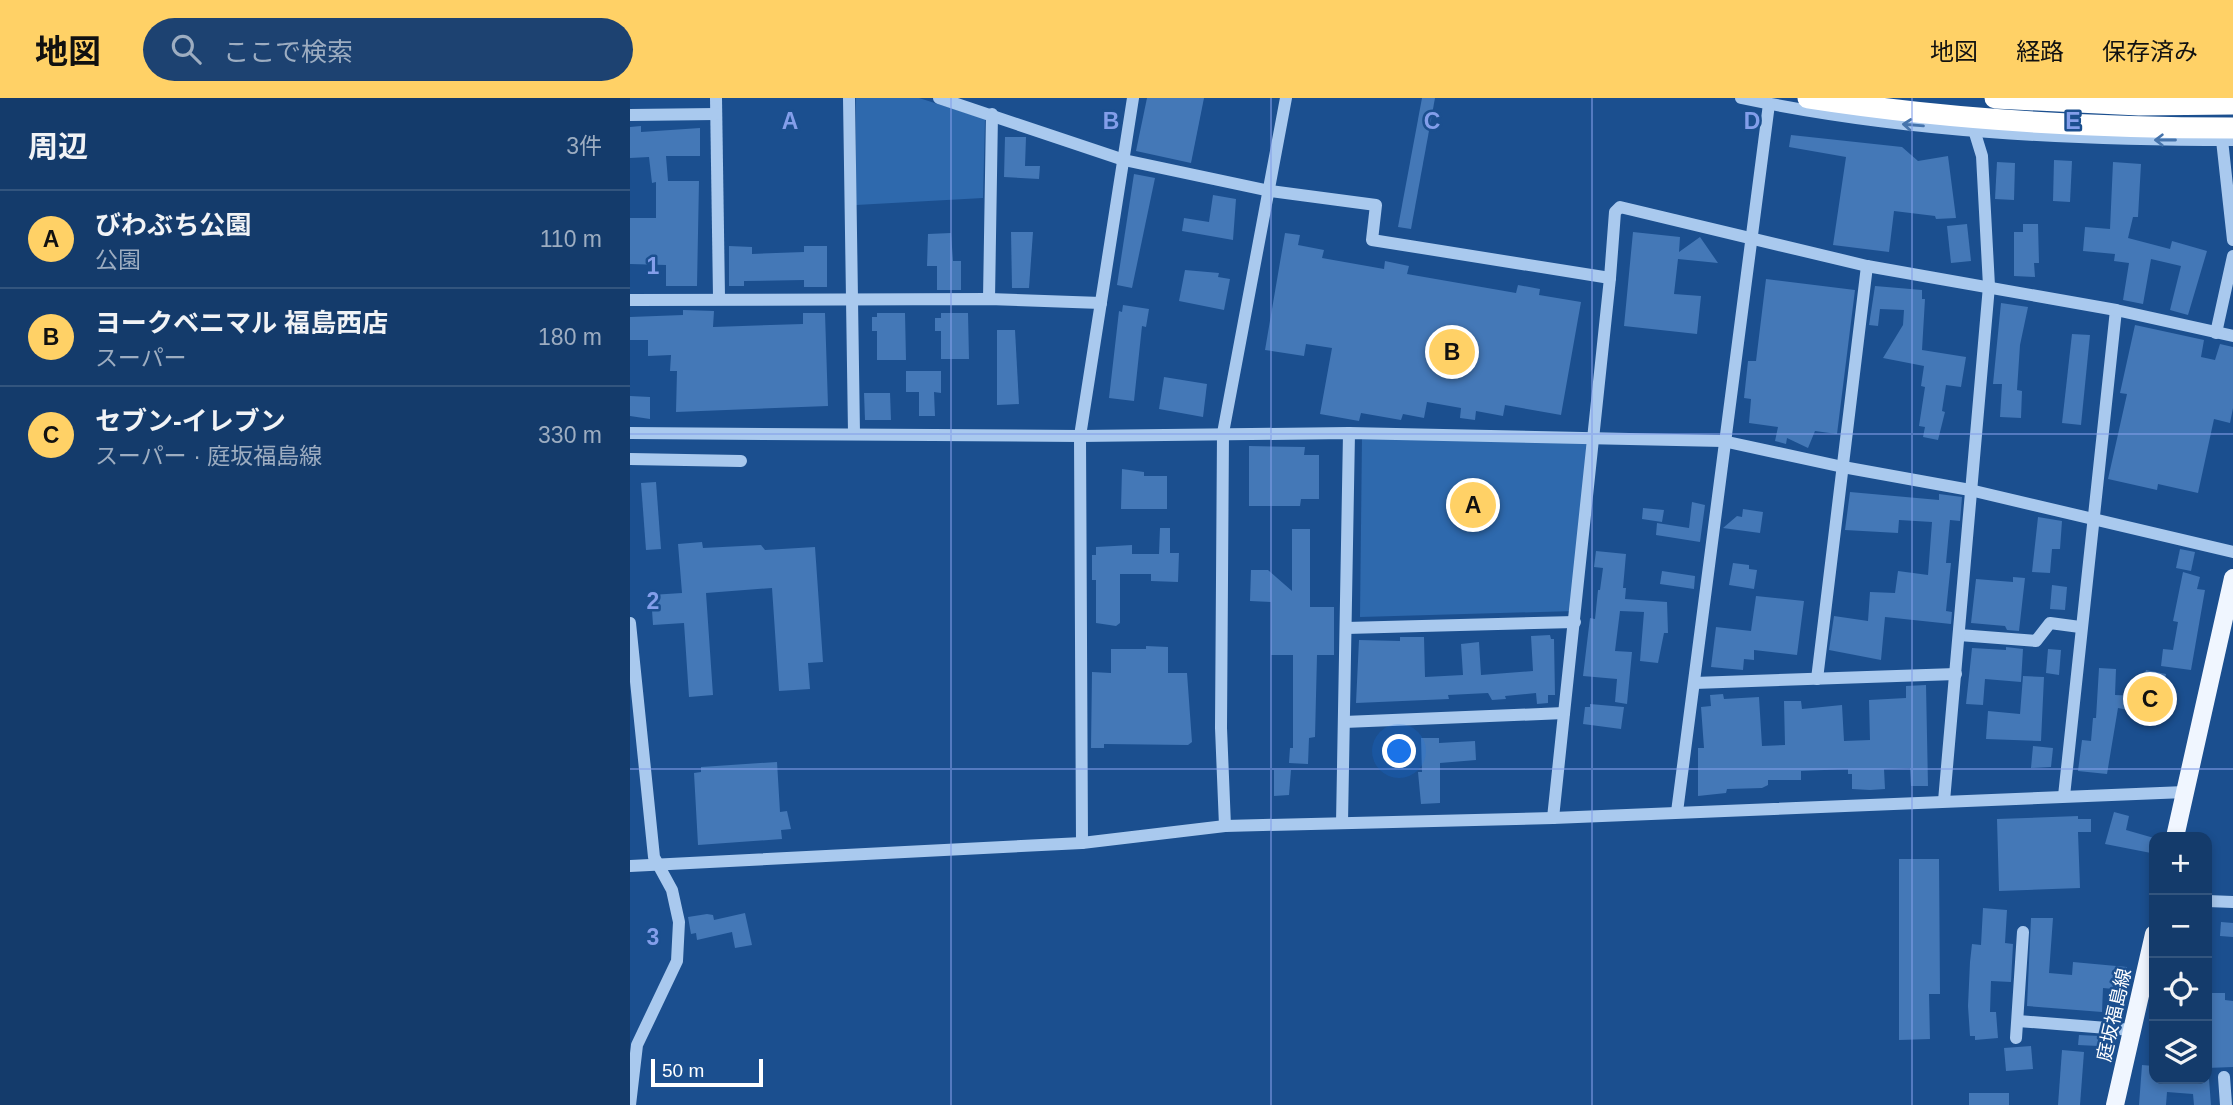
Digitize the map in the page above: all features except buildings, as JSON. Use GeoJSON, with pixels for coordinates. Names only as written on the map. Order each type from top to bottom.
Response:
{"type":"FeatureCollection","features":[{"type":"Feature","properties":{"kind":"highway"},"geometry":{"type":"LineString","coordinates":[[1808,98],[1892,111],[2010,123],[2141,128],[2229,136]]}},
{"type":"Feature","properties":{"kind":"highway"},"geometry":{"type":"LineString","coordinates":[[1995,98],[2139,105],[2233,104]]}},
{"type":"Feature","properties":{"kind":"main road"},"geometry":{"type":"LineString","coordinates":[[2176,832],[2233,578]]}},
{"type":"Feature","properties":{"kind":"main road","name":"庭坂福島線"},"geometry":{"type":"LineString","coordinates":[[2115,1105],[2149,956]]}},
{"type":"Feature","properties":{"kind":"street"},"geometry":{"type":"LineString","coordinates":[[716,98],[719,297]]}},
{"type":"Feature","properties":{"kind":"street"},"geometry":{"type":"LineString","coordinates":[[849,98],[854,433]]}},
{"type":"Feature","properties":{"kind":"street"},"geometry":{"type":"LineString","coordinates":[[939,98],[1124,160],[1270,191],[1376,205],[1372,240],[1610,278]]}},
{"type":"Feature","properties":{"kind":"street"},"geometry":{"type":"LineString","coordinates":[[1082,843],[1080,436],[1133,98]]}},
{"type":"Feature","properties":{"kind":"street"},"geometry":{"type":"LineString","coordinates":[[1225,826],[1221,727],[1223,433],[1286,98]]}},
{"type":"Feature","properties":{"kind":"street"},"geometry":{"type":"LineString","coordinates":[[1741,98],[1901,124],[1974,130],[2127,140],[2229,136],[2233,240]]}},
{"type":"Feature","properties":{"kind":"street"},"geometry":{"type":"LineString","coordinates":[[1677,812],[1723,441],[1769,104]]}},
{"type":"Feature","properties":{"kind":"street"},"geometry":{"type":"LineString","coordinates":[[630,115],[716,114]]}},
{"type":"Feature","properties":{"kind":"street"},"geometry":{"type":"LineString","coordinates":[[989,299],[992,114]]}},
{"type":"Feature","properties":{"kind":"street"},"geometry":{"type":"LineString","coordinates":[[1944,801],[1989,286],[1982,156],[1974,130]]}},
{"type":"Feature","properties":{"kind":"street"},"geometry":{"type":"LineString","coordinates":[[1553,818],[1615,212],[1620,207],[1867,266],[2116,310],[2233,336]]}},
{"type":"Feature","properties":{"kind":"street"},"geometry":{"type":"LineString","coordinates":[[2216,333],[2233,256]]}},
{"type":"Feature","properties":{"kind":"street"},"geometry":{"type":"LineString","coordinates":[[1817,679],[1867,266]]}},
{"type":"Feature","properties":{"kind":"street"},"geometry":{"type":"LineString","coordinates":[[630,300],[719,297],[989,299],[1101,303]]}},
{"type":"Feature","properties":{"kind":"street"},"geometry":{"type":"LineString","coordinates":[[2063,796],[2091,517],[2116,310]]}},
{"type":"Feature","properties":{"kind":"street"},"geometry":{"type":"LineString","coordinates":[[630,433],[1080,436],[1349,433],[1593,436],[1723,441],[1843,467],[1970,490],[2233,552]]}},
{"type":"Feature","properties":{"kind":"street"},"geometry":{"type":"LineString","coordinates":[[1342,823],[1349,433]]}},
{"type":"Feature","properties":{"kind":"street"},"geometry":{"type":"LineString","coordinates":[[630,459],[741,461]]}},
{"type":"Feature","properties":{"kind":"street"},"geometry":{"type":"LineString","coordinates":[[1346,628],[1575,622]]}},
{"type":"Feature","properties":{"kind":"street"},"geometry":{"type":"LineString","coordinates":[[630,623],[654,857],[672,890],[679,922],[677,961],[638,1045],[630,1105]]}},
{"type":"Feature","properties":{"kind":"street"},"geometry":{"type":"LineString","coordinates":[[1959,635],[2036,641],[2050,623],[2080,627]]}},
{"type":"Feature","properties":{"kind":"street"},"geometry":{"type":"LineString","coordinates":[[1694,683],[1956,674]]}},
{"type":"Feature","properties":{"kind":"street"},"geometry":{"type":"LineString","coordinates":[[1344,722],[1564,713]]}},
{"type":"Feature","properties":{"kind":"street"},"geometry":{"type":"LineString","coordinates":[[630,866],[1082,843],[1225,826],[1553,818],[2185,792]]}},
{"type":"Feature","properties":{"kind":"street"},"geometry":{"type":"LineString","coordinates":[[2212,901],[2233,902]]}},
{"type":"Feature","properties":{"kind":"street"},"geometry":{"type":"LineString","coordinates":[[2016,1038],[2022,932]]}},
{"type":"Feature","properties":{"kind":"street"},"geometry":{"type":"LineString","coordinates":[[2018,1021],[2132,1030]]}},
{"type":"Feature","properties":{"kind":"street"},"geometry":{"type":"LineString","coordinates":[[2224,1077],[2226,1105]]}},
{"type":"Feature","properties":{"kind":"shaded area"},"geometry":{"type":"Polygon","coordinates":[[[856,98],[919,98],[985,119],[983,198],[856,205],[856,98]]]}},
{"type":"Feature","properties":{"kind":"shaded area"},"geometry":{"type":"Polygon","coordinates":[[[1362,437],[1591,438],[1575,611],[1360,617],[1362,437]]]}},
{"type":"Feature","properties":{"kind":"place","name":"ヨークベニマル 福島西店"},"geometry":{"type":"Point","coordinates":[1452,352]}},
{"type":"Feature","properties":{"kind":"place","name":"びわぶち公園"},"geometry":{"type":"Point","coordinates":[1473,505]}},
{"type":"Feature","properties":{"kind":"place","name":"セブン-イレブン"},"geometry":{"type":"Point","coordinates":[2150,699]}}]}
